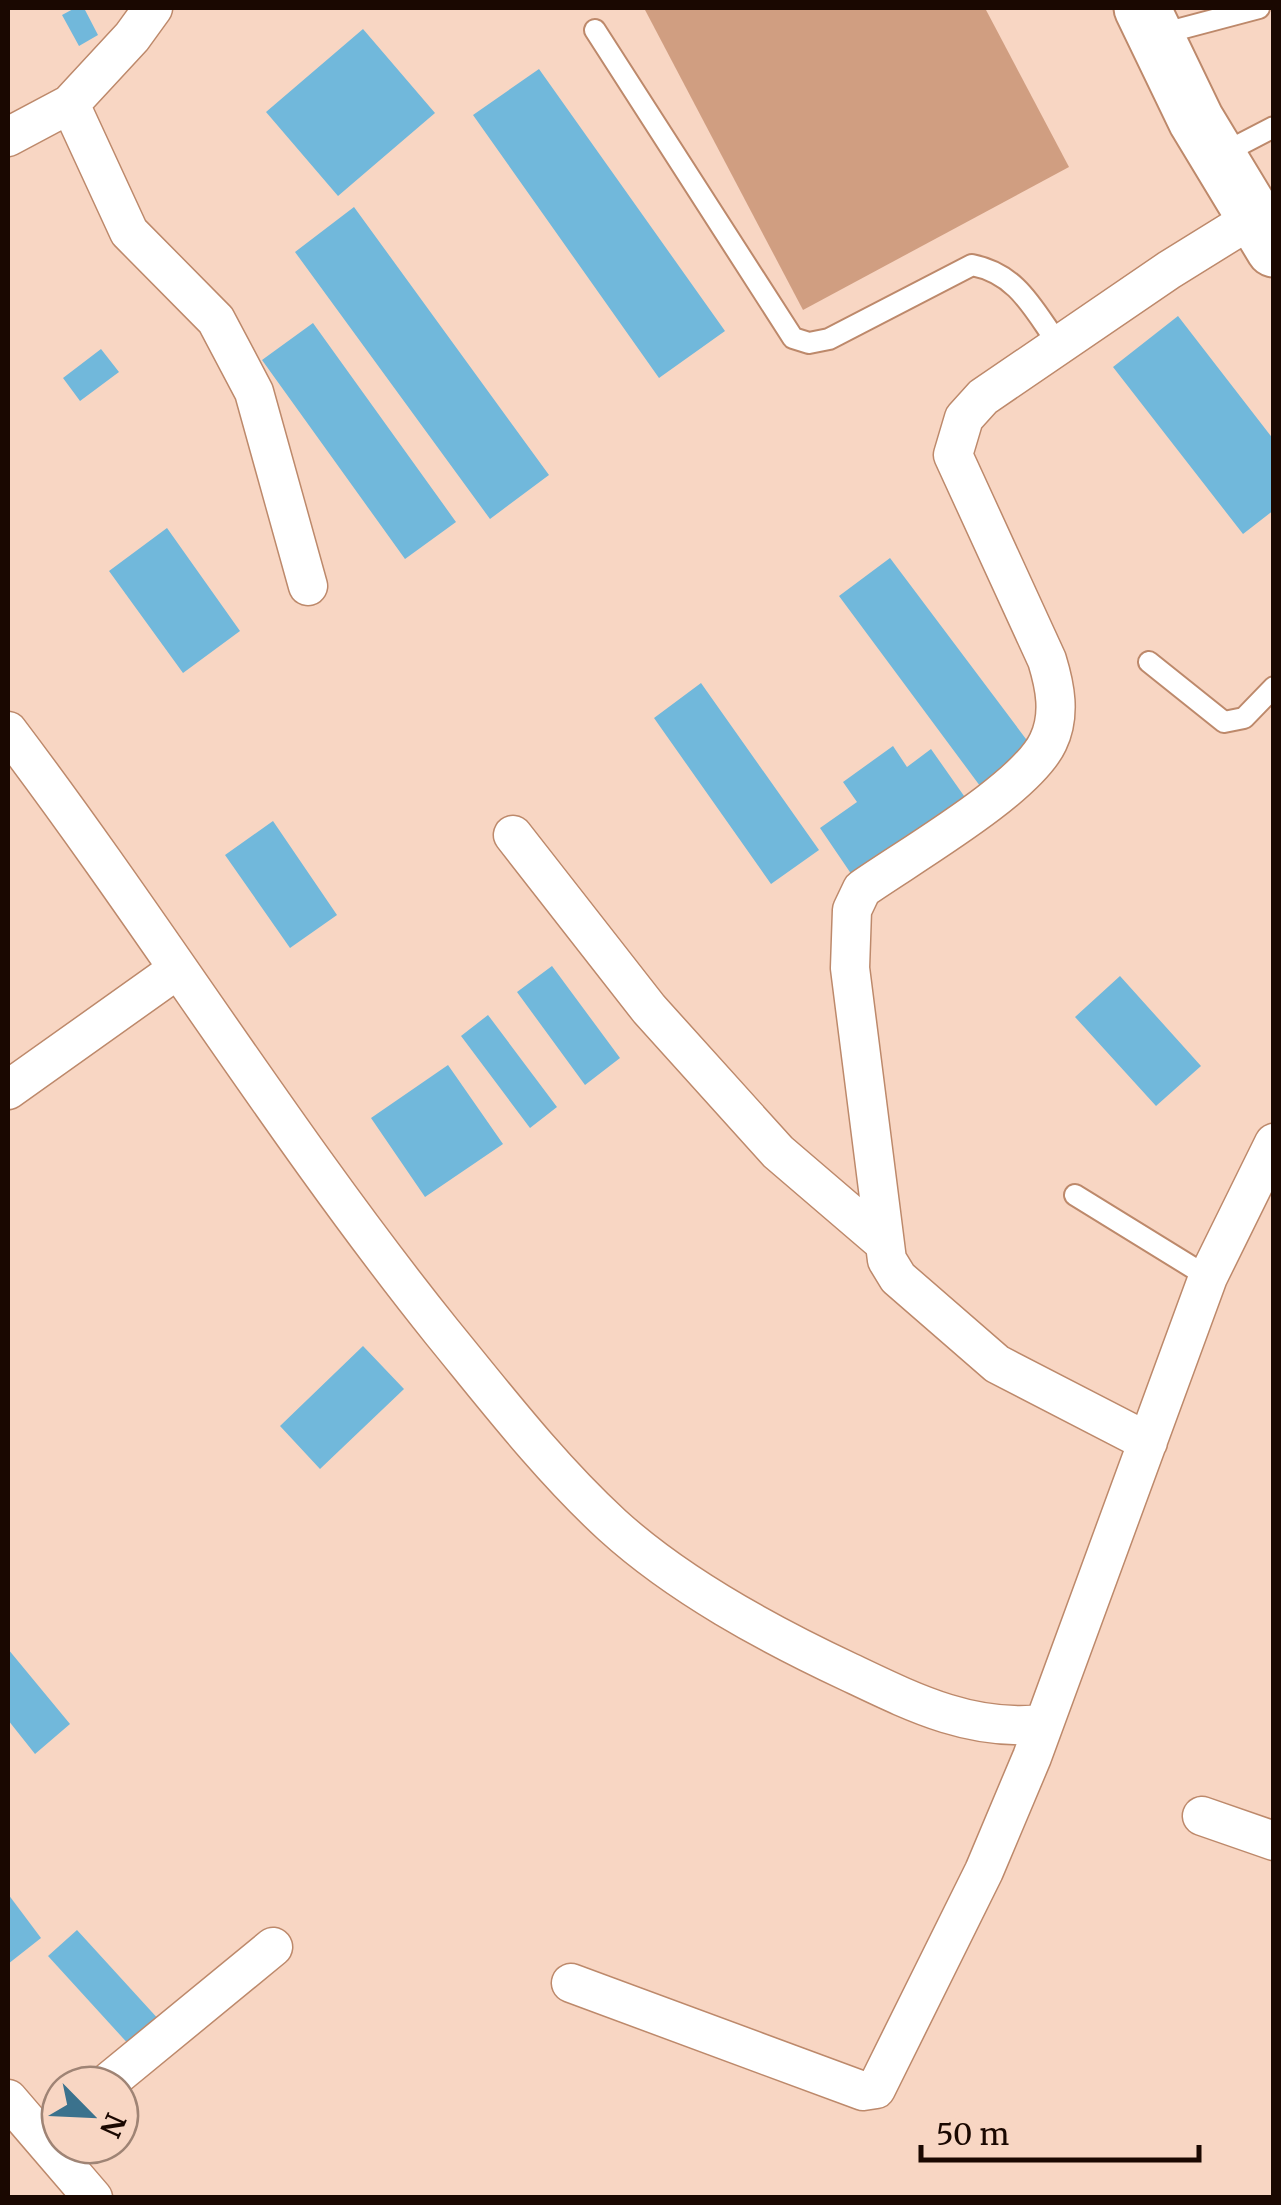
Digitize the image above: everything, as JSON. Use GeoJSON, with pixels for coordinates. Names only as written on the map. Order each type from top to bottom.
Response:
{"type":"FeatureCollection","features":[{"type":"Feature","properties":{"kind":"main road"},"geometry":{"type":"LineString","coordinates":[[1149,22],[1218,156],[1266,234]]}},
{"type":"Feature","properties":{"kind":"street"},"geometry":{"type":"LineString","coordinates":[[8,137],[70,104],[132,37],[153,8]]}},
{"type":"Feature","properties":{"kind":"street"},"geometry":{"type":"LineString","coordinates":[[70,104],[129,232],[216,320],[254,392],[308,586]]}},
{"type":"Feature","properties":{"kind":"street"},"geometry":{"type":"LineString","coordinates":[[1148,1442],[997,1364],[898,1278],[883,1242],[850,968],[852,910],[862,889],[1031,770],[1050,739],[1057,692],[1047,660],[954,454],[964,418],[983,397],[1059,345],[1266,234]]}},
{"type":"Feature","properties":{"kind":"street"},"geometry":{"type":"LineString","coordinates":[[8,731],[372,1244],[545,1457],[614,1527],[688,1582],[805,1651],[937,1714],[1015,1727],[1043,1724]]}},
{"type":"Feature","properties":{"kind":"street"},"geometry":{"type":"LineString","coordinates":[[513,835],[649,1010],[778,1152],[883,1242]]}},
{"type":"Feature","properties":{"kind":"street"},"geometry":{"type":"LineString","coordinates":[[8,1090],[178,969]]}},
{"type":"Feature","properties":{"kind":"street"},"geometry":{"type":"LineString","coordinates":[[572,1983],[863,2092],[876,2089],[984,1871],[1043,1724],[1208,1277],[1274,1143]]}},
{"type":"Feature","properties":{"kind":"street"},"geometry":{"type":"LineString","coordinates":[[1202,1816],[1274,1841]]}},
{"type":"Feature","properties":{"kind":"street"},"geometry":{"type":"LineString","coordinates":[[129,2065],[273,1947]]}},
{"type":"Feature","properties":{"kind":"street"},"geometry":{"type":"LineString","coordinates":[[8,2100],[40,2123]]}},
{"type":"Feature","properties":{"kind":"street"},"geometry":{"type":"LineString","coordinates":[[72,2165],[93,2198]]}},
{"type":"Feature","properties":{"kind":"lane"},"geometry":{"type":"LineString","coordinates":[[1149,22],[1258,8]]}},
{"type":"Feature","properties":{"kind":"lane"},"geometry":{"type":"LineString","coordinates":[[595,30],[793,338],[809,343],[829,339],[972,265],[996,270],[1017,287],[1059,345]]}},
{"type":"Feature","properties":{"kind":"lane"},"geometry":{"type":"LineString","coordinates":[[1218,156],[1274,127]]}},
{"type":"Feature","properties":{"kind":"lane"},"geometry":{"type":"LineString","coordinates":[[1149,662],[1224,722],[1244,718],[1274,687]]}},
{"type":"Feature","properties":{"kind":"lane"},"geometry":{"type":"LineString","coordinates":[[1075,1195],[1208,1277]]}},
{"type":"Feature","properties":{"kind":"shaded area"},"geometry":{"type":"Polygon","coordinates":[[[644,8],[985,8],[1069,167],[803,310],[644,8]]]}},
{"type":"Feature","properties":{"kind":"building"},"geometry":{"type":"Polygon","coordinates":[[[84,8],[98,35],[79,46],[62,15],[84,8]]]}},
{"type":"Feature","properties":{"kind":"building"},"geometry":{"type":"Polygon","coordinates":[[[363,29],[435,113],[338,196],[266,112],[363,29]]]}},
{"type":"Feature","properties":{"kind":"building"},"geometry":{"type":"Polygon","coordinates":[[[539,69],[725,331],[659,378],[473,115],[539,69]]]}},
{"type":"Feature","properties":{"kind":"building"},"geometry":{"type":"Polygon","coordinates":[[[354,207],[549,475],[490,519],[295,252],[354,207]]]}},
{"type":"Feature","properties":{"kind":"building"},"geometry":{"type":"Polygon","coordinates":[[[1178,316],[1274,440],[1274,510],[1243,534],[1113,367],[1178,316]]]}},
{"type":"Feature","properties":{"kind":"building"},"geometry":{"type":"Polygon","coordinates":[[[313,323],[456,522],[405,559],[262,360],[313,323]]]}},
{"type":"Feature","properties":{"kind":"building"},"geometry":{"type":"Polygon","coordinates":[[[101,349],[119,372],[80,401],[63,378],[101,349]]]}},
{"type":"Feature","properties":{"kind":"building"},"geometry":{"type":"Polygon","coordinates":[[[167,528],[240,631],[183,673],[109,571],[167,528]]]}},
{"type":"Feature","properties":{"kind":"building"},"geometry":{"type":"Polygon","coordinates":[[[890,558],[1035,751],[983,790],[839,596],[890,558]]]}},
{"type":"Feature","properties":{"kind":"building"},"geometry":{"type":"Polygon","coordinates":[[[701,683],[819,850],[771,884],[654,718],[701,683]]]}},
{"type":"Feature","properties":{"kind":"building"},"geometry":{"type":"Polygon","coordinates":[[[893,746],[907,767],[931,749],[969,803],[856,881],[820,828],[857,802],[843,782],[893,746]]]}},
{"type":"Feature","properties":{"kind":"building"},"geometry":{"type":"Polygon","coordinates":[[[273,821],[337,915],[290,948],[225,855],[273,821]]]}},
{"type":"Feature","properties":{"kind":"building"},"geometry":{"type":"Polygon","coordinates":[[[552,966],[620,1058],[585,1085],[517,992],[552,966]]]}},
{"type":"Feature","properties":{"kind":"building"},"geometry":{"type":"Polygon","coordinates":[[[1120,976],[1201,1066],[1156,1106],[1075,1017],[1120,976]]]}},
{"type":"Feature","properties":{"kind":"building"},"geometry":{"type":"Polygon","coordinates":[[[488,1015],[557,1107],[530,1128],[461,1036],[488,1015]]]}},
{"type":"Feature","properties":{"kind":"building"},"geometry":{"type":"Polygon","coordinates":[[[448,1065],[503,1144],[425,1197],[371,1118],[448,1065]]]}},
{"type":"Feature","properties":{"kind":"building"},"geometry":{"type":"Polygon","coordinates":[[[363,1346],[404,1389],[320,1469],[280,1426],[363,1346]]]}},
{"type":"Feature","properties":{"kind":"building"},"geometry":{"type":"Polygon","coordinates":[[[8,1649],[70,1724],[35,1754],[8,1720],[8,1649]]]}},
{"type":"Feature","properties":{"kind":"building"},"geometry":{"type":"Polygon","coordinates":[[[8,1894],[41,1938],[8,1964],[8,1894]]]}},
{"type":"Feature","properties":{"kind":"building"},"geometry":{"type":"Polygon","coordinates":[[[77,1930],[161,2022],[132,2048],[48,1956],[77,1930]]]}}]}
